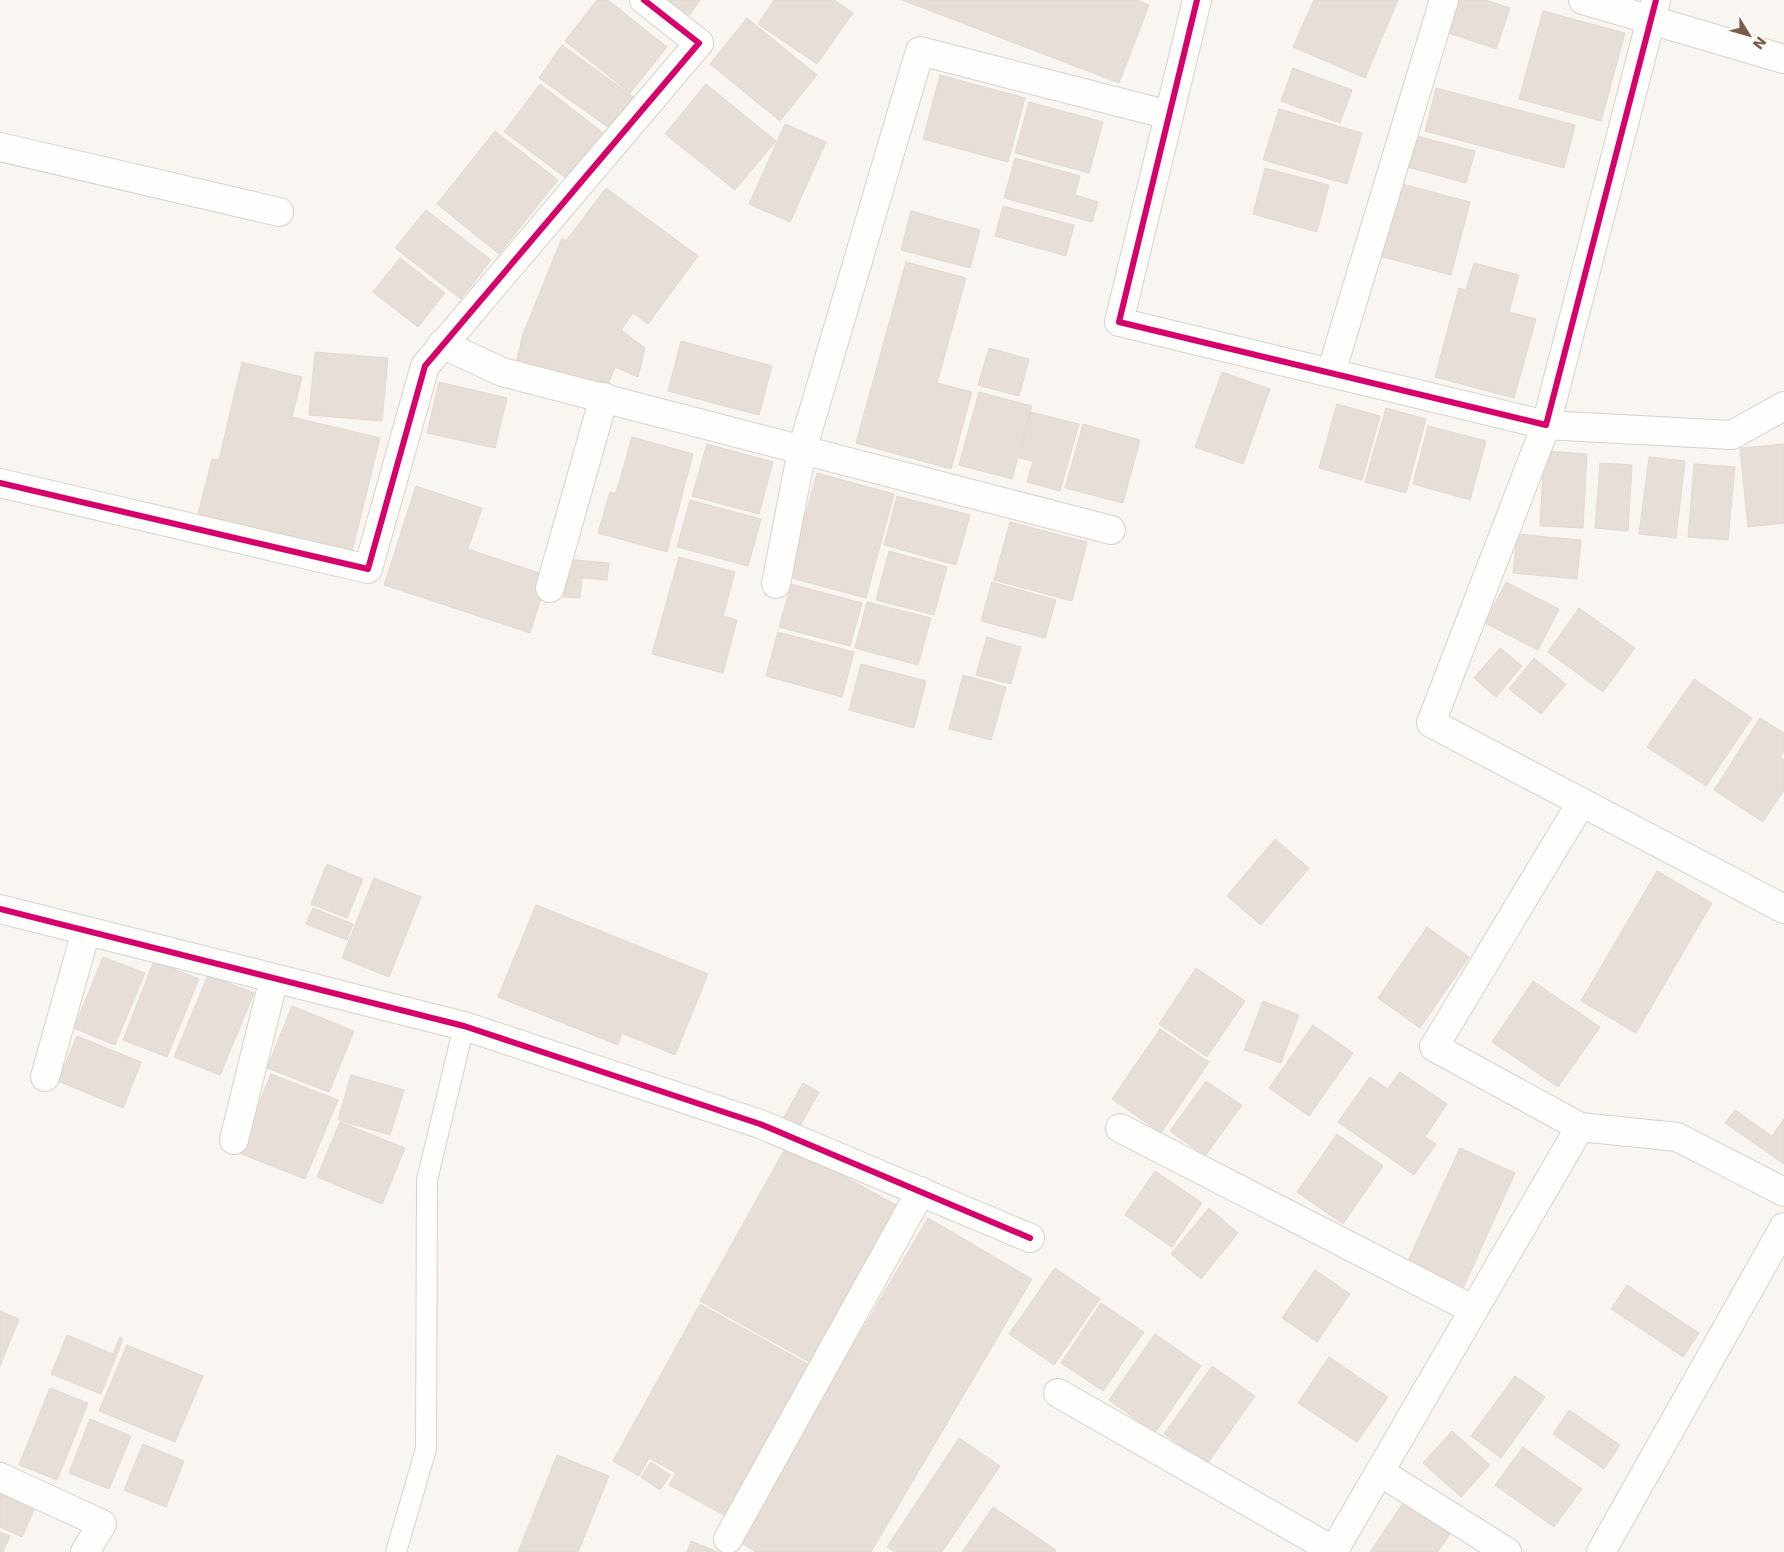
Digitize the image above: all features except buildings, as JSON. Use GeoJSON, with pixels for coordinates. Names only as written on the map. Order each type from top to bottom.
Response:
{"type":"FeatureCollection","features":[{"type":"Feature","properties":{"kind":"street"},"geometry":{"type":"LineString","coordinates":[[0,483],[368,569],[425,366],[699,43],[644,0]]}},
{"type":"Feature","properties":{"kind":"street"},"geometry":{"type":"LineString","coordinates":[[1197,0],[1119,322],[1546,425],[1732,435],[1784,406]]}},
{"type":"Feature","properties":{"kind":"street"},"geometry":{"type":"LineString","coordinates":[[1331,374],[1444,0]]}},
{"type":"Feature","properties":{"kind":"street"},"geometry":{"type":"LineString","coordinates":[[1583,0],[1653,10],[1784,59]]}},
{"type":"Feature","properties":{"kind":"street"},"geometry":{"type":"LineString","coordinates":[[1653,10],[1546,425],[1431,723],[1784,910]]}},
{"type":"Feature","properties":{"kind":"street"},"geometry":{"type":"LineString","coordinates":[[776,584],[802,450],[920,52],[1169,115]]}},
{"type":"Feature","properties":{"kind":"street"},"geometry":{"type":"LineString","coordinates":[[0,147],[279,212]]}},
{"type":"Feature","properties":{"kind":"street"},"geometry":{"type":"LineString","coordinates":[[442,344],[502,372],[1111,530]]}},
{"type":"Feature","properties":{"kind":"street"},"geometry":{"type":"LineString","coordinates":[[550,588],[604,397]]}},
{"type":"Feature","properties":{"kind":"street"},"geometry":{"type":"LineString","coordinates":[[1581,803],[1434,1047],[1580,1127],[1677,1137],[1784,1192]]}},
{"type":"Feature","properties":{"kind":"street"},"geometry":{"type":"LineString","coordinates":[[0,909],[464,1026],[760,1124],[1030,1238]]}},
{"type":"Feature","properties":{"kind":"street"},"geometry":{"type":"LineString","coordinates":[[45,1077],[86,930]]}},
{"type":"Feature","properties":{"kind":"street"},"geometry":{"type":"LineString","coordinates":[[234,1140],[274,978]]}},
{"type":"Feature","properties":{"kind":"street"},"geometry":{"type":"LineString","coordinates":[[1058,1394],[1334,1552],[1580,1127]]}},
{"type":"Feature","properties":{"kind":"street"},"geometry":{"type":"LineString","coordinates":[[1120,1128],[1474,1310]]}},
{"type":"Feature","properties":{"kind":"street"},"geometry":{"type":"LineString","coordinates":[[728,1539],[921,1191]]}},
{"type":"Feature","properties":{"kind":"street"},"geometry":{"type":"LineString","coordinates":[[1601,1552],[1784,1227]]}},
{"type":"Feature","properties":{"kind":"street"},"geometry":{"type":"LineString","coordinates":[[1380,1472],[1507,1552]]}},
{"type":"Feature","properties":{"kind":"street"},"geometry":{"type":"LineString","coordinates":[[0,1477],[102,1524],[85,1552]]}},
{"type":"Feature","properties":{"kind":"lane"},"geometry":{"type":"LineString","coordinates":[[396,1552],[426,1449],[427,1180],[464,1026]]}},
{"type":"Feature","properties":{"kind":"cycle path"},"geometry":{"type":"LineString","coordinates":[[0,483],[368,569],[425,366],[699,43],[644,0]]}},
{"type":"Feature","properties":{"kind":"cycle path"},"geometry":{"type":"LineString","coordinates":[[1197,0],[1119,322],[1546,425],[1656,0]]}},
{"type":"Feature","properties":{"kind":"cycle path"},"geometry":{"type":"LineString","coordinates":[[0,909],[464,1026],[760,1124],[1030,1238]]}}]}
